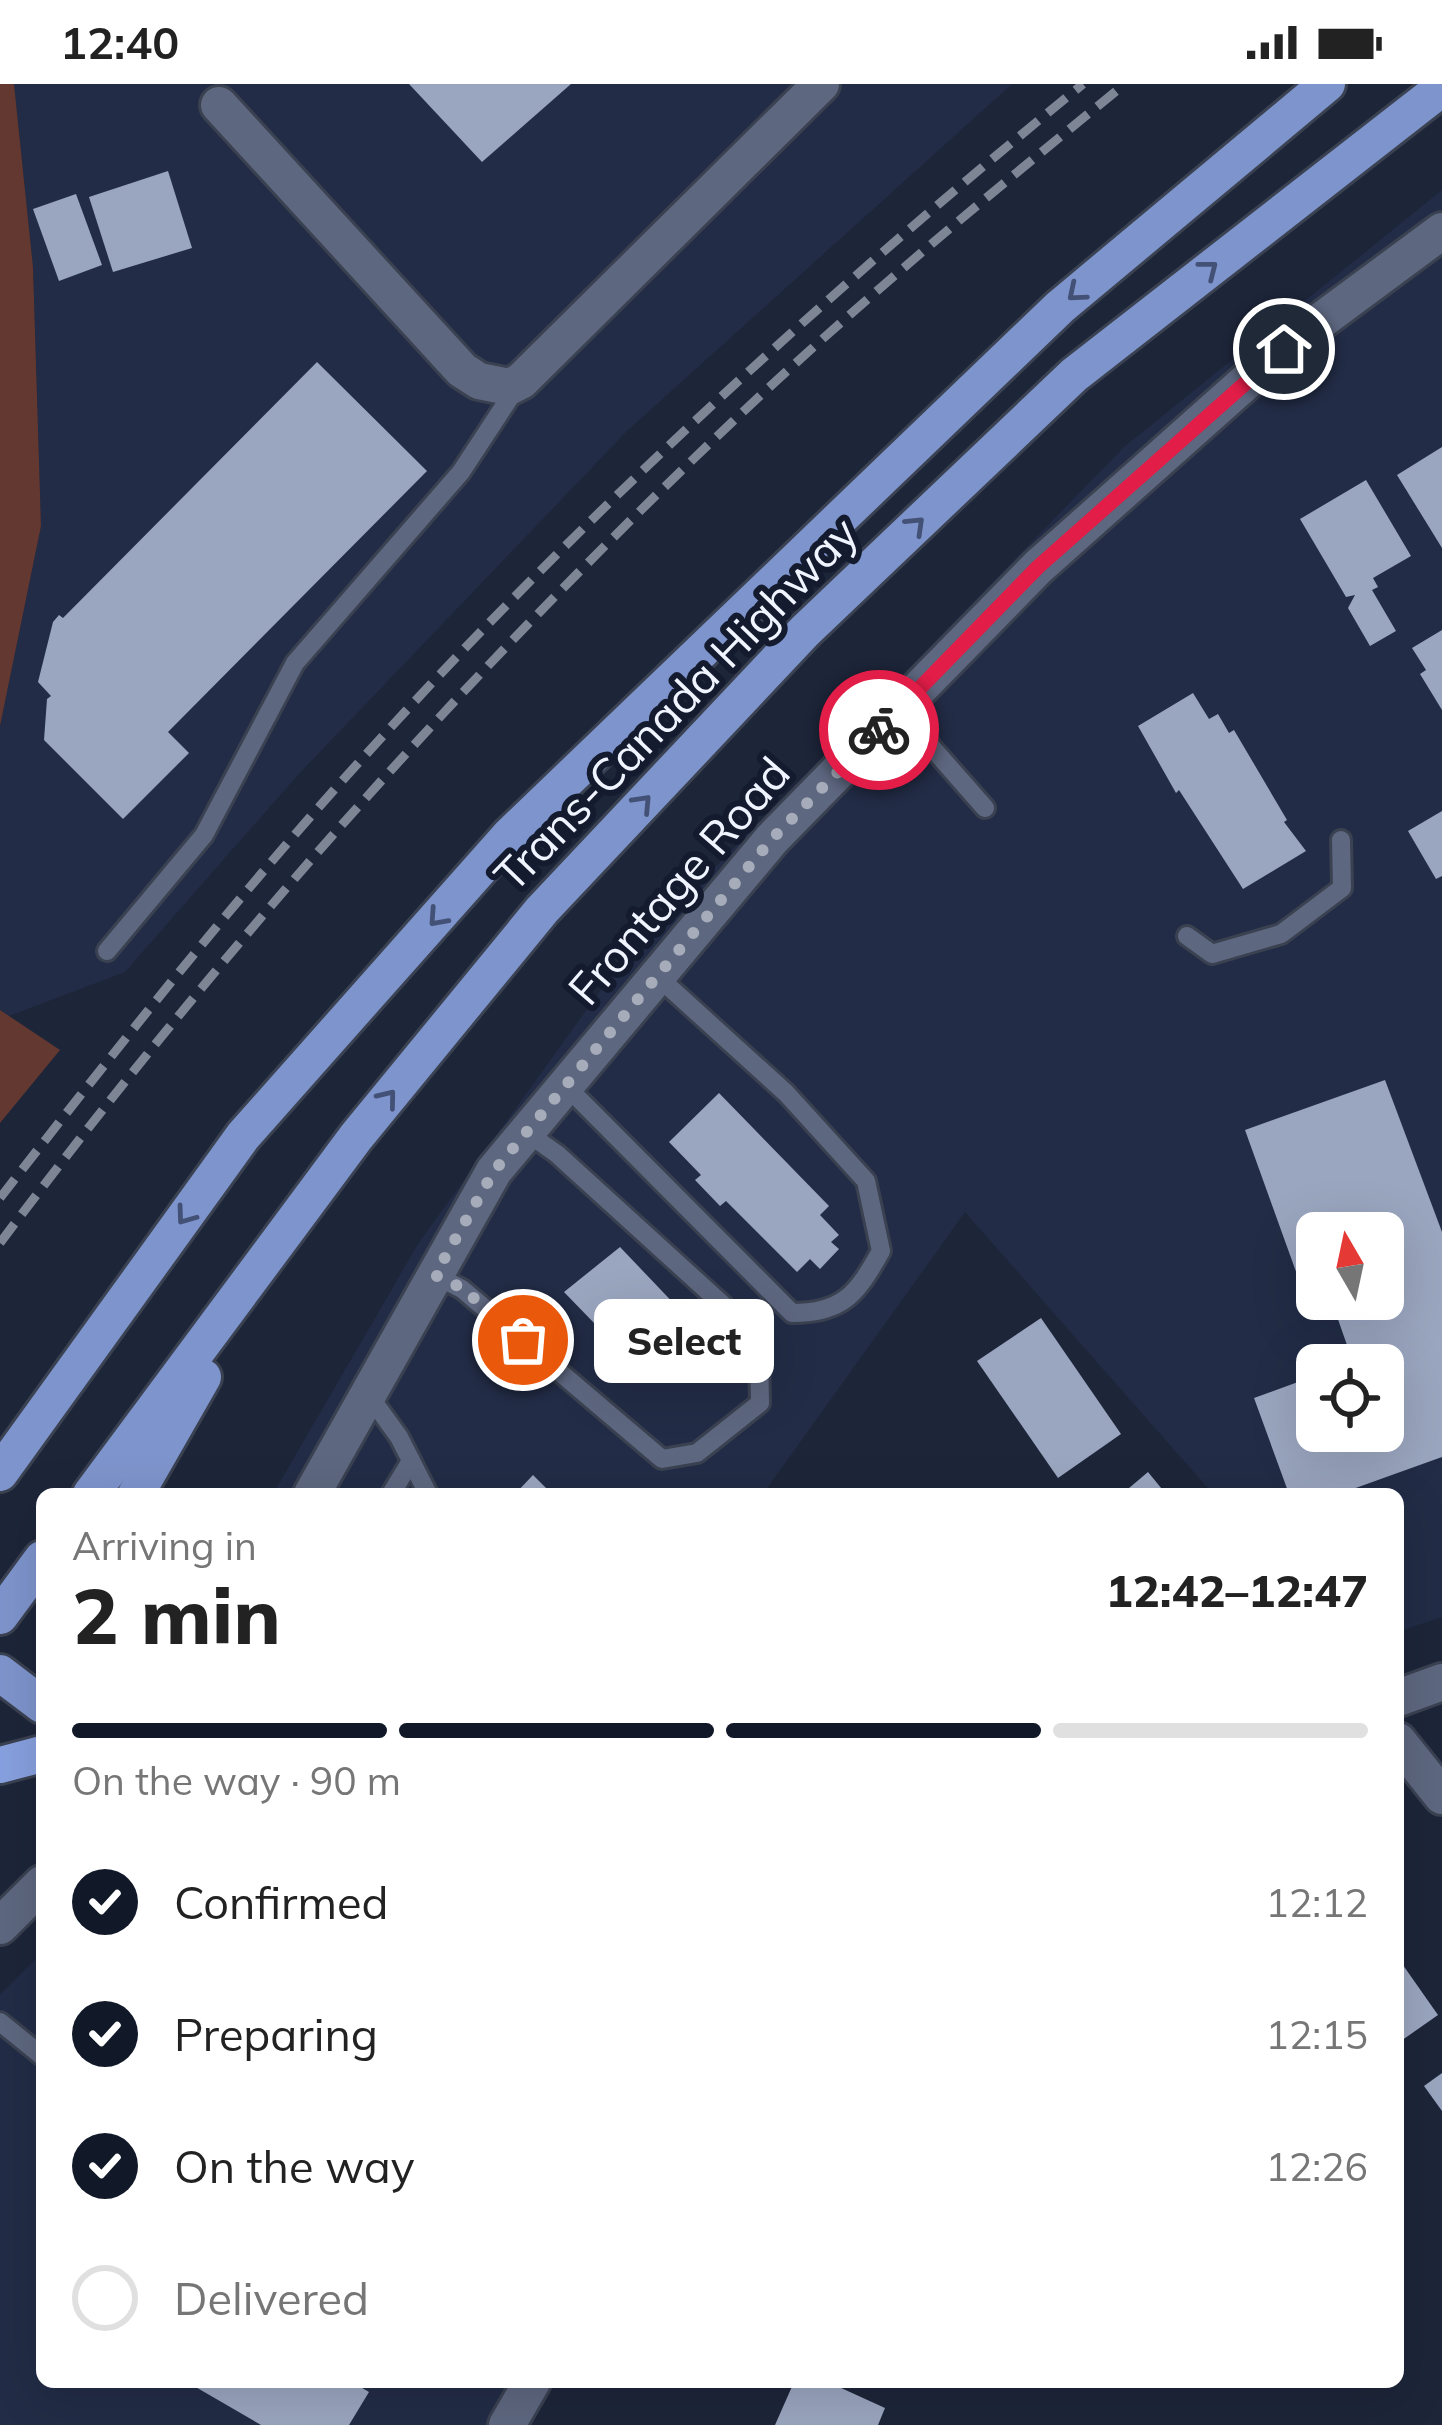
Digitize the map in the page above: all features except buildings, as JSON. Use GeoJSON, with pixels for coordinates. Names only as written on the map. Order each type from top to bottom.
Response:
{"type":"FeatureCollection","features":[{"type":"Feature","properties":{"kind":"highway","name":"Trans-Canada Highway"},"geometry":{"type":"LineString","coordinates":[[0,1473],[243,1136],[511,836],[1060,307],[1327,84]]}},
{"type":"Feature","properties":{"kind":"highway","name":"Trans-Canada Highway"},"geometry":{"type":"LineString","coordinates":[[95,1488],[356,1137],[542,910],[806,631],[1074,375],[1442,88]]}},
{"type":"Feature","properties":{"kind":"highway"},"geometry":{"type":"LineString","coordinates":[[139,1488],[188,1400],[356,1137]]}},
{"type":"Feature","properties":{"kind":"highway"},"geometry":{"type":"LineString","coordinates":[[0,1616],[36,1567]]}},
{"type":"Feature","properties":{"kind":"highway"},"geometry":{"type":"LineString","coordinates":[[0,1673],[36,1700]]}},
{"type":"Feature","properties":{"kind":"highway"},"geometry":{"type":"LineString","coordinates":[[0,1765],[36,1756]]}},
{"type":"Feature","properties":{"kind":"street"},"geometry":{"type":"LineString","coordinates":[[219,105],[463,370],[479,382],[508,388],[821,84]]}},
{"type":"Feature","properties":{"kind":"street","name":"Frontage Road"},"geometry":{"type":"LineString","coordinates":[[315,1488],[494,1171],[772,839],[1038,567],[1284,349],[1442,231]]}},
{"type":"Feature","properties":{"kind":"street"},"geometry":{"type":"LineString","coordinates":[[1404,1696],[1442,1682]]}},
{"type":"Feature","properties":{"kind":"street"},"geometry":{"type":"LineString","coordinates":[[1404,1748],[1442,1796]]}},
{"type":"Feature","properties":{"kind":"street"},"geometry":{"type":"LineString","coordinates":[[0,1926],[36,1890]]}},
{"type":"Feature","properties":{"kind":"street"},"geometry":{"type":"LineString","coordinates":[[507,2425],[529,2388]]}},
{"type":"Feature","properties":{"kind":"lane"},"geometry":{"type":"LineString","coordinates":[[106,951],[204,835],[296,664],[461,472],[521,380]]}},
{"type":"Feature","properties":{"kind":"lane"},"geometry":{"type":"LineString","coordinates":[[899,710],[985,808]]}},
{"type":"Feature","properties":{"kind":"lane"},"geometry":{"type":"LineString","coordinates":[[1187,936],[1212,954],[1281,934],[1342,888],[1340,840]]}},
{"type":"Feature","properties":{"kind":"lane"},"geometry":{"type":"LineString","coordinates":[[566,1085],[791,1313],[823,1313],[860,1287],[881,1251],[866,1180],[786,1093],[657,976]]}},
{"type":"Feature","properties":{"kind":"lane"},"geometry":{"type":"LineString","coordinates":[[435,1275],[462,1288],[662,1459],[697,1453],[760,1403],[759,1348],[723,1306],[557,1154],[526,1132]]}},
{"type":"Feature","properties":{"kind":"lane"},"geometry":{"type":"LineString","coordinates":[[368,1394],[425,1488]]}},
{"type":"Feature","properties":{"kind":"lane"},"geometry":{"type":"LineString","coordinates":[[395,1488],[411,1461]]}},
{"type":"Feature","properties":{"kind":"lane"},"geometry":{"type":"LineString","coordinates":[[0,2022],[36,2046]]}},
{"type":"Feature","properties":{"kind":"shaded area"},"geometry":{"type":"Polygon","coordinates":[[[0,84],[14,84],[33,267],[41,526],[0,726],[0,84]]]}},
{"type":"Feature","properties":{"kind":"shaded area"},"geometry":{"type":"Polygon","coordinates":[[[14,84],[1012,84],[626,432],[296,777],[125,972],[9,1016],[0,1010],[0,726],[41,526],[33,267],[14,84]]]}},
{"type":"Feature","properties":{"kind":"shaded area"},"geometry":{"type":"Polygon","coordinates":[[[1442,190],[1442,1617],[1404,1630],[1404,1488],[1208,1488],[965,1212],[767,1488],[276,1488],[418,1244],[616,969],[1124,447],[1442,190]]]}},
{"type":"Feature","properties":{"kind":"shaded area"},"geometry":{"type":"Polygon","coordinates":[[[0,1010],[60,1050],[0,1123],[0,1010]]]}},
{"type":"Feature","properties":{"kind":"shaded area"},"geometry":{"type":"Polygon","coordinates":[[[36,1959],[36,2388],[529,2388],[507,2425],[0,2425],[0,1995],[36,1959]]]}},
{"type":"Feature","properties":{"kind":"railway"},"geometry":{"type":"LineString","coordinates":[[0,1198],[234,906],[463,650],[720,398],[899,238],[1083,84]]}},
{"type":"Feature","properties":{"kind":"railway"},"geometry":{"type":"LineString","coordinates":[[0,1243],[250,930],[519,634],[809,351],[1125,84]]}},
{"type":"Feature","properties":{"kind":"way so far"},"geometry":{"type":"LineString","coordinates":[[523,1340],[462,1288],[435,1275],[494,1171],[772,839],[879,730]]}},
{"type":"Feature","properties":{"kind":"place","name":"Select"},"geometry":{"type":"Point","coordinates":[523,1340]}},
{"type":"Feature","properties":{"kind":"route"},"geometry":{"type":"LineString","coordinates":[[879,730],[1038,567],[1284,349]]}}]}
